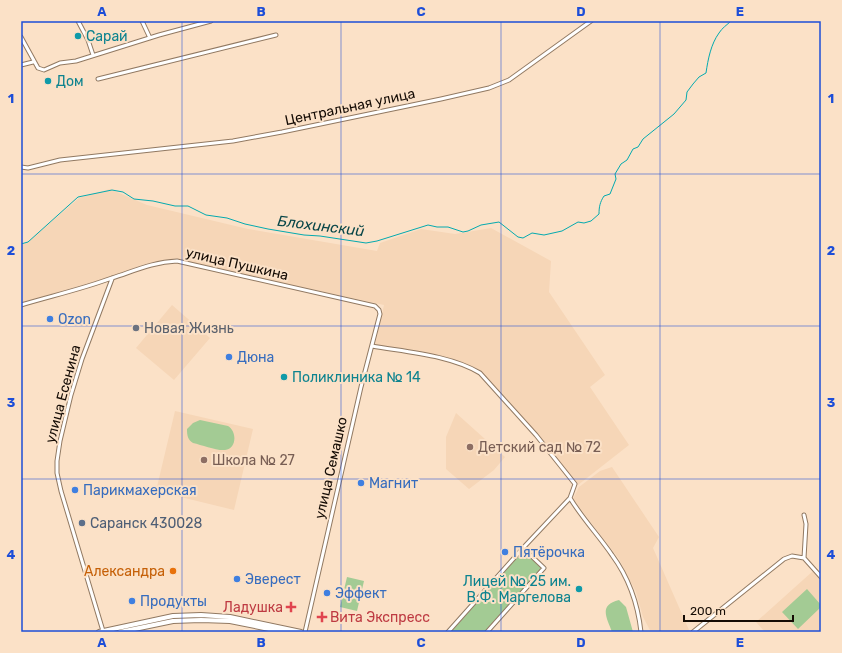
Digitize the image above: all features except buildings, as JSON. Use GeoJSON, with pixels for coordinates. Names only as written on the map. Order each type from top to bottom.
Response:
{"type":"FeatureCollection","features":[{"type":"Feature","properties":{"kind":"main road"},"geometry":{"type":"LineString","coordinates":[[102,632],[173,616],[201,615],[300,632]]}},
{"type":"Feature","properties":{"kind":"main road"},"geometry":{"type":"LineString","coordinates":[[120,632],[173,621],[230,619],[284,632]]}},
{"type":"Feature","properties":{"kind":"street"},"geometry":{"type":"LineString","coordinates":[[78,21],[88,40],[93,55]]}},
{"type":"Feature","properties":{"kind":"street"},"geometry":{"type":"LineString","coordinates":[[142,21],[150,38]]}},
{"type":"Feature","properties":{"kind":"street"},"geometry":{"type":"LineString","coordinates":[[21,37],[33,62],[38,68],[44,70],[60,63],[76,61],[209,21]]}},
{"type":"Feature","properties":{"kind":"street","name":"Центральная улица"},"geometry":{"type":"LineString","coordinates":[[21,167],[28,168],[60,160],[240,140],[433,101],[489,88],[509,80],[591,21]]}},
{"type":"Feature","properties":{"kind":"street"},"geometry":{"type":"LineString","coordinates":[[98,79],[276,35]]}},
{"type":"Feature","properties":{"kind":"street"},"geometry":{"type":"LineString","coordinates":[[21,65],[33,62]]}},
{"type":"Feature","properties":{"kind":"street","name":"улица Пушкина"},"geometry":{"type":"LineString","coordinates":[[21,305],[112,279],[146,266],[177,261],[375,306],[379,310]]}},
{"type":"Feature","properties":{"kind":"street","name":"улица Есенина"},"geometry":{"type":"LineString","coordinates":[[102,632],[57,473],[60,441],[71,395],[82,359],[112,279]]}},
{"type":"Feature","properties":{"kind":"street","name":"улица Семашко"},"geometry":{"type":"LineString","coordinates":[[305,632],[352,427],[380,314],[379,310]]}},
{"type":"Feature","properties":{"kind":"street"},"geometry":{"type":"LineString","coordinates":[[372,346],[448,360],[470,367],[480,373],[536,435],[575,484],[570,498],[448,632]]}},
{"type":"Feature","properties":{"kind":"street"},"geometry":{"type":"LineString","coordinates":[[570,498],[614,557],[632,591],[639,614],[641,632]]}},
{"type":"Feature","properties":{"kind":"street"},"geometry":{"type":"LineString","coordinates":[[804,515],[806,535],[804,558]]}},
{"type":"Feature","properties":{"kind":"street"},"geometry":{"type":"LineString","coordinates":[[487,632],[544,568],[523,548]]}},
{"type":"Feature","properties":{"kind":"street"},"geometry":{"type":"LineString","coordinates":[[693,632],[784,559],[792,556],[804,558],[821,577]]}},
{"type":"Feature","properties":{"kind":"shaded area"},"geometry":{"type":"Polygon","coordinates":[[[110,189],[147,205],[248,229],[377,251],[380,243],[421,229],[455,234],[491,228],[551,261],[549,292],[605,375],[590,387],[629,445],[578,485],[537,434],[479,372],[447,359],[375,345],[384,305],[177,260],[166,260],[145,264],[110,277],[21,303],[21,245],[28,242],[79,198],[110,189]]]}},
{"type":"Feature","properties":{"kind":"shaded area"},"geometry":{"type":"Polygon","coordinates":[[[172,305],[210,338],[174,380],[136,348],[172,305]]]}},
{"type":"Feature","properties":{"kind":"shaded area","name":"Школа № 27"},"geometry":{"type":"Polygon","coordinates":[[[175,411],[253,429],[234,510],[156,491],[175,411]]]}},
{"type":"Feature","properties":{"kind":"shaded area","name":"Детский сад № 72"},"geometry":{"type":"Polygon","coordinates":[[[456,413],[505,457],[494,470],[469,489],[446,469],[446,437],[456,413]]]}},
{"type":"Feature","properties":{"kind":"shaded area"},"geometry":{"type":"Polygon","coordinates":[[[612,467],[659,537],[653,548],[689,630],[687,632],[651,632],[643,617],[636,592],[619,559],[573,499],[579,487],[600,471],[612,467]]]}},
{"type":"Feature","properties":{"kind":"shaded area"},"geometry":{"type":"Polygon","coordinates":[[[813,571],[821,579],[821,632],[765,632],[756,622],[813,571]]]}},
{"type":"Feature","properties":{"kind":"green space"},"geometry":{"type":"Polygon","coordinates":[[[200,420],[231,428],[234,436],[234,443],[232,447],[222,450],[209,448],[191,442],[188,438],[187,429],[193,423],[200,420]]]}},
{"type":"Feature","properties":{"kind":"green space"},"geometry":{"type":"Polygon","coordinates":[[[522,552],[525,552],[541,568],[540,571],[484,632],[451,632],[522,552]]]}},
{"type":"Feature","properties":{"kind":"green space"},"geometry":{"type":"Polygon","coordinates":[[[347,577],[364,581],[357,611],[340,607],[347,577]]]}},
{"type":"Feature","properties":{"kind":"green space"},"geometry":{"type":"Polygon","coordinates":[[[807,589],[821,605],[821,607],[798,629],[782,612],[807,589]]]}},
{"type":"Feature","properties":{"kind":"green space"},"geometry":{"type":"Polygon","coordinates":[[[619,600],[626,607],[633,632],[612,632],[606,617],[606,609],[612,602],[619,600]]]}},
{"type":"Feature","properties":{"kind":"waterway","name":"Блохинский"},"geometry":{"type":"LineString","coordinates":[[21,244],[28,242],[78,197],[112,190],[123,192],[134,199],[153,201],[175,206],[188,206],[206,215],[227,218],[268,229],[366,243],[428,225],[448,227],[463,232],[481,225],[499,222],[518,237],[523,238],[532,233],[544,235],[562,231],[578,222],[584,223],[591,221],[599,214],[602,200],[604,196],[610,194],[616,179],[615,174],[621,164],[627,160],[633,149],[638,147],[643,139],[674,114],[686,100],[687,92],[699,77],[706,73],[710,52],[716,37],[731,21]]}},
{"type":"Feature","properties":{"kind":"place","name":"Сарай"},"geometry":{"type":"Point","coordinates":[78,36]}},
{"type":"Feature","properties":{"kind":"place","name":"Дом"},"geometry":{"type":"Point","coordinates":[48,81]}},
{"type":"Feature","properties":{"kind":"place","name":"Ozon"},"geometry":{"type":"Point","coordinates":[50,319]}},
{"type":"Feature","properties":{"kind":"place","name":"Новая Жизнь"},"geometry":{"type":"Point","coordinates":[136,328]}},
{"type":"Feature","properties":{"kind":"place","name":"Дюна"},"geometry":{"type":"Point","coordinates":[229,357]}},
{"type":"Feature","properties":{"kind":"place","name":"Поликлиника № 14"},"geometry":{"type":"Point","coordinates":[284,377]}},
{"type":"Feature","properties":{"kind":"place","name":"Детский сад № 72"},"geometry":{"type":"Point","coordinates":[470,447]}},
{"type":"Feature","properties":{"kind":"place","name":"Школа № 27"},"geometry":{"type":"Point","coordinates":[204,460]}},
{"type":"Feature","properties":{"kind":"place","name":"Магнит"},"geometry":{"type":"Point","coordinates":[361,483]}},
{"type":"Feature","properties":{"kind":"place","name":"Парикмахерская"},"geometry":{"type":"Point","coordinates":[75,490]}},
{"type":"Feature","properties":{"kind":"place","name":"Саранск 430028"},"geometry":{"type":"Point","coordinates":[82,523]}},
{"type":"Feature","properties":{"kind":"place","name":"Пятёрочка"},"geometry":{"type":"Point","coordinates":[505,552]}},
{"type":"Feature","properties":{"kind":"place","name":"Александра"},"geometry":{"type":"Point","coordinates":[173,571]}},
{"type":"Feature","properties":{"kind":"place","name":"Эверест"},"geometry":{"type":"Point","coordinates":[237,579]}},
{"type":"Feature","properties":{"kind":"place","name":"Лицей № 25 им. В.Ф. Маргелова"},"geometry":{"type":"Point","coordinates":[579,589]}},
{"type":"Feature","properties":{"kind":"place","name":"Эффект"},"geometry":{"type":"Point","coordinates":[327,593]}},
{"type":"Feature","properties":{"kind":"place","name":"Продукты"},"geometry":{"type":"Point","coordinates":[132,601]}},
{"type":"Feature","properties":{"kind":"place","name":"Ладушка"},"geometry":{"type":"Point","coordinates":[291,607]}},
{"type":"Feature","properties":{"kind":"place","name":"Вита Экспресс"},"geometry":{"type":"Point","coordinates":[322,617]}}]}
